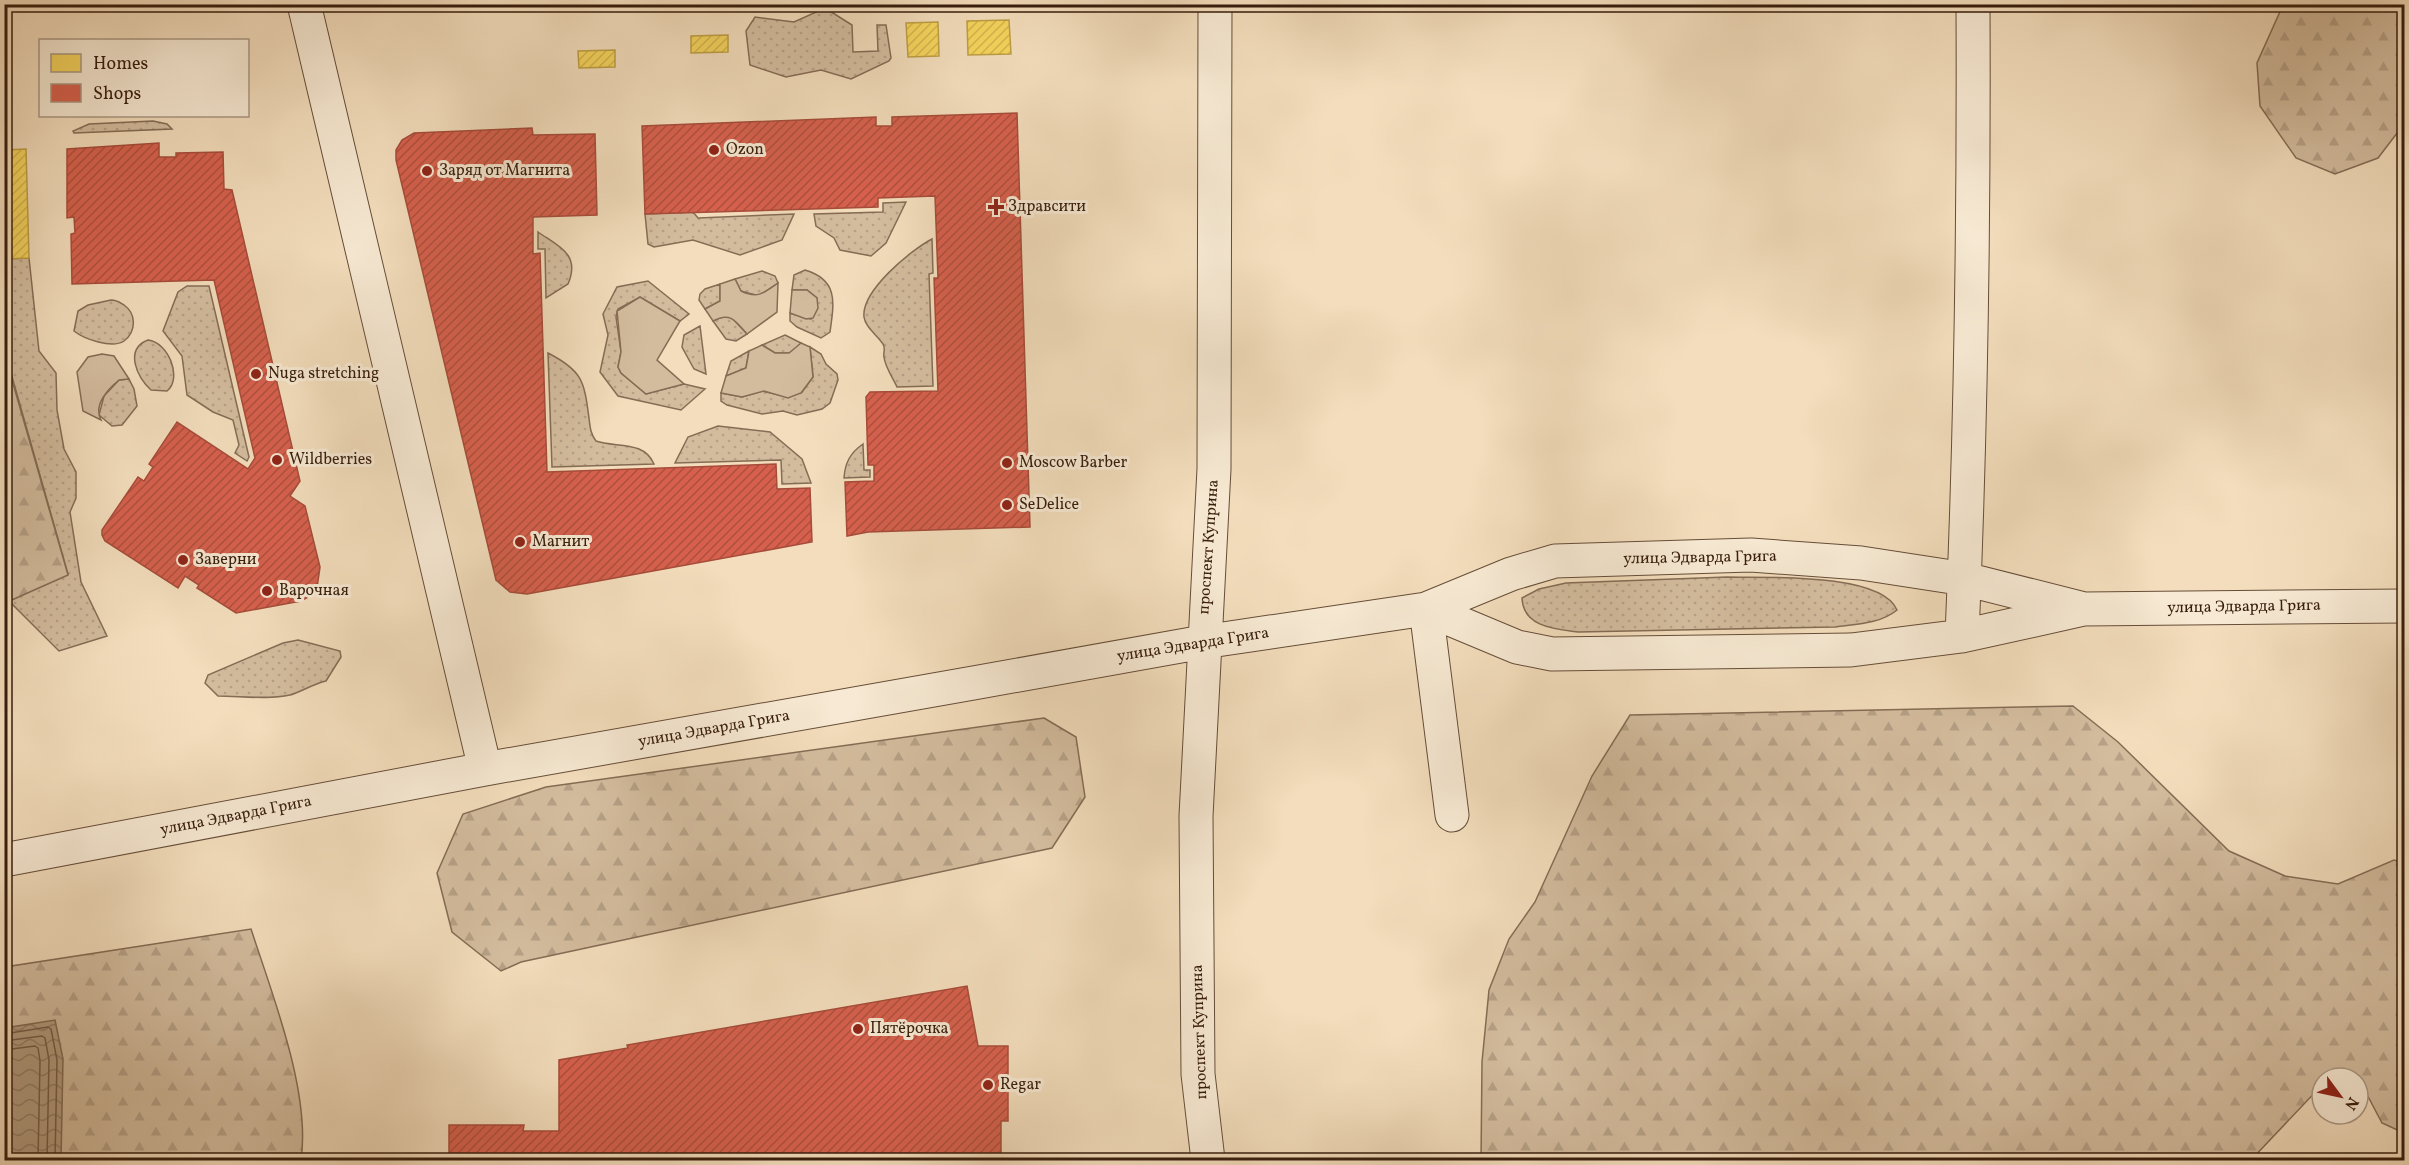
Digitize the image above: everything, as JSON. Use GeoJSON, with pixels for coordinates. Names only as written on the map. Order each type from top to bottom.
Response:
{"type":"FeatureCollection","features":[{"type":"Feature","properties":{"kind":"street"},"geometry":{"type":"LineString","coordinates":[[304,4],[485,769]]}},
{"type":"Feature","properties":{"kind":"street","name":"проспект Куприна"},"geometry":{"type":"LineString","coordinates":[[1208,1161],[1198,1062],[1196,816],[1203,642],[1214,469],[1215,4]]}},
{"type":"Feature","properties":{"kind":"street"},"geometry":{"type":"LineString","coordinates":[[1962,636],[1969,513],[1974,269],[1973,4]]}},
{"type":"Feature","properties":{"kind":"street","name":"улица Эдварда Грига"},"geometry":{"type":"LineString","coordinates":[[4,861],[485,769],[1203,642],[1426,609],[1512,574],[1555,561],[1751,555],[1862,562],[1965,579],[2084,609]]}},
{"type":"Feature","properties":{"kind":"street","name":"улица Эдварда Грига"},"geometry":{"type":"LineString","coordinates":[[1426,609],[1517,647],[1552,654],[1851,650],[1962,636],[2084,609],[2404,606]]}},
{"type":"Feature","properties":{"kind":"street"},"geometry":{"type":"LineString","coordinates":[[1426,609],[1452,815]]}},
{"type":"Feature","properties":{"kind":"green space"},"geometry":{"type":"Polygon","coordinates":[[[2283,5],[2404,5],[2404,124],[2378,158],[2335,174],[2296,158],[2260,106],[2257,63],[2283,5]]]}},
{"type":"Feature","properties":{"kind":"green space"},"geometry":{"type":"Polygon","coordinates":[[[825,8],[852,25],[853,52],[878,51],[877,25],[886,25],[891,58],[889,61],[851,79],[821,70],[786,77],[750,65],[746,31],[755,17],[794,22],[825,8]]]}},
{"type":"Feature","properties":{"kind":"green space"},"geometry":{"type":"Polygon","coordinates":[[[153,121],[167,124],[172,129],[74,133],[73,131],[89,124],[153,121]]]}},
{"type":"Feature","properties":{"kind":"green space"},"geometry":{"type":"Polygon","coordinates":[[[906,202],[886,243],[871,256],[840,250],[834,238],[816,226],[814,214],[883,212],[883,203],[906,202]]]}},
{"type":"Feature","properties":{"kind":"green space"},"geometry":{"type":"Polygon","coordinates":[[[693,212],[698,218],[794,214],[782,240],[740,255],[693,240],[654,247],[648,244],[645,214],[693,212]]]}},
{"type":"Feature","properties":{"kind":"green space"},"geometry":{"type":"Polygon","coordinates":[[[538,232],[560,247],[572,265],[568,284],[546,298],[545,249],[538,249],[538,232]]]}},
{"type":"Feature","properties":{"kind":"green space"},"geometry":{"type":"Polygon","coordinates":[[[932,239],[933,273],[929,274],[933,386],[897,387],[886,365],[883,344],[865,321],[865,307],[870,295],[889,272],[912,252],[932,239]]]}},
{"type":"Feature","properties":{"kind":"green space"},"geometry":{"type":"Polygon","coordinates":[[[29,258],[39,351],[56,373],[57,410],[64,449],[76,472],[76,498],[70,512],[81,582],[107,636],[59,651],[9,601],[68,574],[5,352],[5,259],[29,258]]]}},
{"type":"Feature","properties":{"kind":"green space"},"geometry":{"type":"Polygon","coordinates":[[[805,270],[824,280],[832,294],[833,311],[830,332],[821,338],[797,327],[790,321],[790,313],[811,319],[817,298],[807,290],[792,290],[794,275],[805,270]]]}},
{"type":"Feature","properties":{"kind":"green space"},"geometry":{"type":"Polygon","coordinates":[[[762,271],[775,276],[778,283],[759,296],[741,291],[735,279],[762,271]]]}},
{"type":"Feature","properties":{"kind":"green space"},"geometry":{"type":"Polygon","coordinates":[[[735,279],[741,291],[752,295],[765,292],[778,283],[777,312],[747,334],[728,317],[713,321],[705,309],[720,301],[720,284],[735,279]]]}},
{"type":"Feature","properties":{"kind":"green space"},"geometry":{"type":"Polygon","coordinates":[[[648,281],[689,314],[680,321],[640,297],[618,309],[616,317],[621,352],[618,367],[621,373],[646,394],[684,384],[705,389],[681,410],[618,396],[600,372],[608,335],[603,314],[617,287],[648,281]]]}},
{"type":"Feature","properties":{"kind":"green space"},"geometry":{"type":"Polygon","coordinates":[[[720,284],[720,301],[705,309],[699,300],[700,294],[705,289],[720,284]]]}},
{"type":"Feature","properties":{"kind":"green space"},"geometry":{"type":"Polygon","coordinates":[[[187,286],[209,286],[249,457],[247,461],[235,453],[239,445],[233,420],[213,412],[187,395],[182,356],[163,331],[178,292],[187,286]]]}},
{"type":"Feature","properties":{"kind":"green space"},"geometry":{"type":"Polygon","coordinates":[[[792,290],[807,290],[817,298],[818,308],[813,318],[806,319],[790,313],[792,290]]]}},
{"type":"Feature","properties":{"kind":"green space"},"geometry":{"type":"Polygon","coordinates":[[[640,297],[680,321],[657,360],[684,384],[646,394],[621,373],[618,367],[621,352],[617,311],[640,297]]]}},
{"type":"Feature","properties":{"kind":"green space"},"geometry":{"type":"Polygon","coordinates":[[[111,300],[124,305],[133,318],[133,328],[124,341],[113,344],[91,340],[74,331],[78,311],[88,305],[111,300]]]}},
{"type":"Feature","properties":{"kind":"green space"},"geometry":{"type":"Polygon","coordinates":[[[724,316],[731,317],[747,334],[736,341],[726,339],[713,321],[724,316]]]}},
{"type":"Feature","properties":{"kind":"green space"},"geometry":{"type":"Polygon","coordinates":[[[700,326],[706,374],[694,369],[682,347],[684,335],[700,326]]]}},
{"type":"Feature","properties":{"kind":"green space"},"geometry":{"type":"Polygon","coordinates":[[[785,335],[801,343],[792,353],[775,353],[762,345],[785,335]]]}},
{"type":"Feature","properties":{"kind":"green space"},"geometry":{"type":"Polygon","coordinates":[[[148,340],[162,347],[171,361],[174,378],[167,391],[151,390],[141,378],[135,364],[136,350],[148,340]]]}},
{"type":"Feature","properties":{"kind":"green space"},"geometry":{"type":"Polygon","coordinates":[[[801,343],[810,347],[813,377],[801,393],[788,398],[764,391],[742,397],[721,393],[726,376],[746,368],[749,351],[762,345],[775,353],[789,353],[801,343]]]}},
{"type":"Feature","properties":{"kind":"green space"},"geometry":{"type":"Polygon","coordinates":[[[810,347],[821,354],[826,364],[837,374],[838,380],[830,403],[822,409],[797,415],[783,411],[762,414],[727,405],[721,401],[721,393],[742,397],[762,391],[788,397],[802,392],[813,377],[810,347]]]}},
{"type":"Feature","properties":{"kind":"green space"},"geometry":{"type":"Polygon","coordinates":[[[749,351],[746,368],[726,376],[731,361],[749,351]]]}},
{"type":"Feature","properties":{"kind":"green space"},"geometry":{"type":"Polygon","coordinates":[[[4,352],[68,575],[5,603],[4,603],[4,352]]]}},
{"type":"Feature","properties":{"kind":"green space"},"geometry":{"type":"Polygon","coordinates":[[[548,353],[560,359],[580,378],[591,430],[596,441],[636,448],[649,456],[654,464],[552,467],[548,353]]]}},
{"type":"Feature","properties":{"kind":"green space"},"geometry":{"type":"Polygon","coordinates":[[[102,354],[114,356],[129,379],[119,380],[103,398],[99,409],[101,420],[83,411],[77,372],[88,357],[102,354]]]}},
{"type":"Feature","properties":{"kind":"green space"},"geometry":{"type":"Polygon","coordinates":[[[129,379],[134,389],[137,406],[122,425],[112,426],[99,415],[104,396],[119,380],[129,379]]]}},
{"type":"Feature","properties":{"kind":"green space"},"geometry":{"type":"Polygon","coordinates":[[[718,426],[770,432],[802,459],[811,483],[782,484],[781,460],[675,463],[688,437],[718,426]]]}},
{"type":"Feature","properties":{"kind":"green space"},"geometry":{"type":"Polygon","coordinates":[[[863,444],[864,470],[870,470],[870,477],[844,478],[849,459],[863,444]]]}},
{"type":"Feature","properties":{"kind":"green space"},"geometry":{"type":"Polygon","coordinates":[[[1727,577],[1792,578],[1846,583],[1869,589],[1887,598],[1897,610],[1875,621],[1835,627],[1578,632],[1550,628],[1534,621],[1524,608],[1522,598],[1539,589],[1566,583],[1727,577]]]}},
{"type":"Feature","properties":{"kind":"green space"},"geometry":{"type":"Polygon","coordinates":[[[298,640],[340,651],[341,657],[326,681],[290,695],[263,698],[218,696],[205,683],[208,675],[283,643],[298,640]]]}},
{"type":"Feature","properties":{"kind":"green space"},"geometry":{"type":"Polygon","coordinates":[[[2073,706],[2118,742],[2229,851],[2285,876],[2338,884],[2394,860],[2404,863],[2404,1133],[2382,1123],[2370,1100],[2370,1066],[2310,1066],[2310,1098],[2251,1160],[1481,1160],[1482,1062],[1489,990],[1509,939],[1535,902],[1592,776],[1630,715],[2073,706]]]}},
{"type":"Feature","properties":{"kind":"green space"},"geometry":{"type":"Polygon","coordinates":[[[1044,718],[1076,737],[1085,797],[1052,848],[521,962],[501,971],[452,932],[437,873],[463,814],[546,787],[1044,718]]]}},
{"type":"Feature","properties":{"kind":"green space"},"geometry":{"type":"Polygon","coordinates":[[[251,929],[279,1013],[295,1074],[303,1133],[301,1160],[5,1160],[5,967],[251,929]]]}},
{"type":"Feature","properties":{"kind":"water"},"geometry":{"type":"Polygon","coordinates":[[[55,1020],[63,1059],[61,1160],[5,1160],[5,1028],[55,1020]]]}},
{"type":"Feature","properties":{"kind":"building: Homes"},"geometry":{"type":"Polygon","coordinates":[[[1009,20],[1011,54],[968,55],[967,21],[1009,20]]]}},
{"type":"Feature","properties":{"kind":"building: Homes"},"geometry":{"type":"Polygon","coordinates":[[[938,22],[939,56],[908,57],[906,23],[938,22]]]}},
{"type":"Feature","properties":{"kind":"building: Homes"},"geometry":{"type":"Polygon","coordinates":[[[728,35],[728,52],[691,53],[691,36],[728,35]]]}},
{"type":"Feature","properties":{"kind":"building: Homes"},"geometry":{"type":"Polygon","coordinates":[[[615,50],[615,67],[579,68],[578,51],[615,50]]]}},
{"type":"Feature","properties":{"kind":"building: Homes"},"geometry":{"type":"Polygon","coordinates":[[[26,149],[29,258],[4,259],[4,150],[26,149]]]}},
{"type":"Feature","properties":{"kind":"building: Shops"},"geometry":{"type":"Polygon","coordinates":[[[1017,113],[1030,527],[868,532],[847,536],[845,482],[874,481],[874,465],[868,465],[866,397],[870,392],[938,391],[934,278],[938,278],[935,196],[878,198],[878,207],[645,214],[642,126],[876,117],[876,126],[892,126],[892,117],[1017,113]]]}},
{"type":"Feature","properties":{"kind":"building: Shops"},"geometry":{"type":"Polygon","coordinates":[[[532,128],[533,135],[595,134],[597,215],[533,217],[533,254],[540,253],[547,472],[776,464],[777,489],[810,488],[812,542],[527,594],[510,592],[496,580],[396,160],[396,150],[402,140],[414,133],[532,128]]]}},
{"type":"Feature","properties":{"kind":"building: Shops"},"geometry":{"type":"Polygon","coordinates":[[[159,143],[159,157],[176,157],[176,153],[223,152],[224,189],[232,190],[300,481],[290,496],[305,506],[320,567],[317,588],[301,601],[236,613],[197,588],[199,585],[185,576],[178,588],[105,541],[102,535],[102,530],[138,477],[144,481],[153,467],[149,464],[177,422],[248,469],[255,458],[214,280],[72,284],[71,234],[75,233],[74,217],[67,218],[67,149],[159,143]]]}},
{"type":"Feature","properties":{"kind":"building: Shops"},"geometry":{"type":"Polygon","coordinates":[[[967,986],[978,1046],[1008,1046],[1008,1121],[1001,1121],[1001,1160],[449,1160],[449,1125],[524,1125],[523,1131],[559,1131],[559,1060],[628,1048],[627,1045],[967,986]]]}},
{"type":"Feature","properties":{"kind":"place","name":"Ozon"},"geometry":{"type":"Point","coordinates":[714,150]}},
{"type":"Feature","properties":{"kind":"place","name":"Заряд от Магнита"},"geometry":{"type":"Point","coordinates":[427,171]}},
{"type":"Feature","properties":{"kind":"place","name":"Здравсити"},"geometry":{"type":"Point","coordinates":[996,207]}},
{"type":"Feature","properties":{"kind":"place","name":"Nuga stretching"},"geometry":{"type":"Point","coordinates":[256,374]}},
{"type":"Feature","properties":{"kind":"place","name":"Wildberries"},"geometry":{"type":"Point","coordinates":[277,460]}},
{"type":"Feature","properties":{"kind":"place","name":"Moscow Barber"},"geometry":{"type":"Point","coordinates":[1007,463]}},
{"type":"Feature","properties":{"kind":"place","name":"SeDelice"},"geometry":{"type":"Point","coordinates":[1007,505]}},
{"type":"Feature","properties":{"kind":"place","name":"Магнит"},"geometry":{"type":"Point","coordinates":[520,542]}},
{"type":"Feature","properties":{"kind":"place","name":"Заверни"},"geometry":{"type":"Point","coordinates":[183,560]}},
{"type":"Feature","properties":{"kind":"place","name":"Варочная"},"geometry":{"type":"Point","coordinates":[267,591]}},
{"type":"Feature","properties":{"kind":"place","name":"Пятёрочка"},"geometry":{"type":"Point","coordinates":[858,1029]}},
{"type":"Feature","properties":{"kind":"place","name":"Regar"},"geometry":{"type":"Point","coordinates":[988,1085]}}]}
